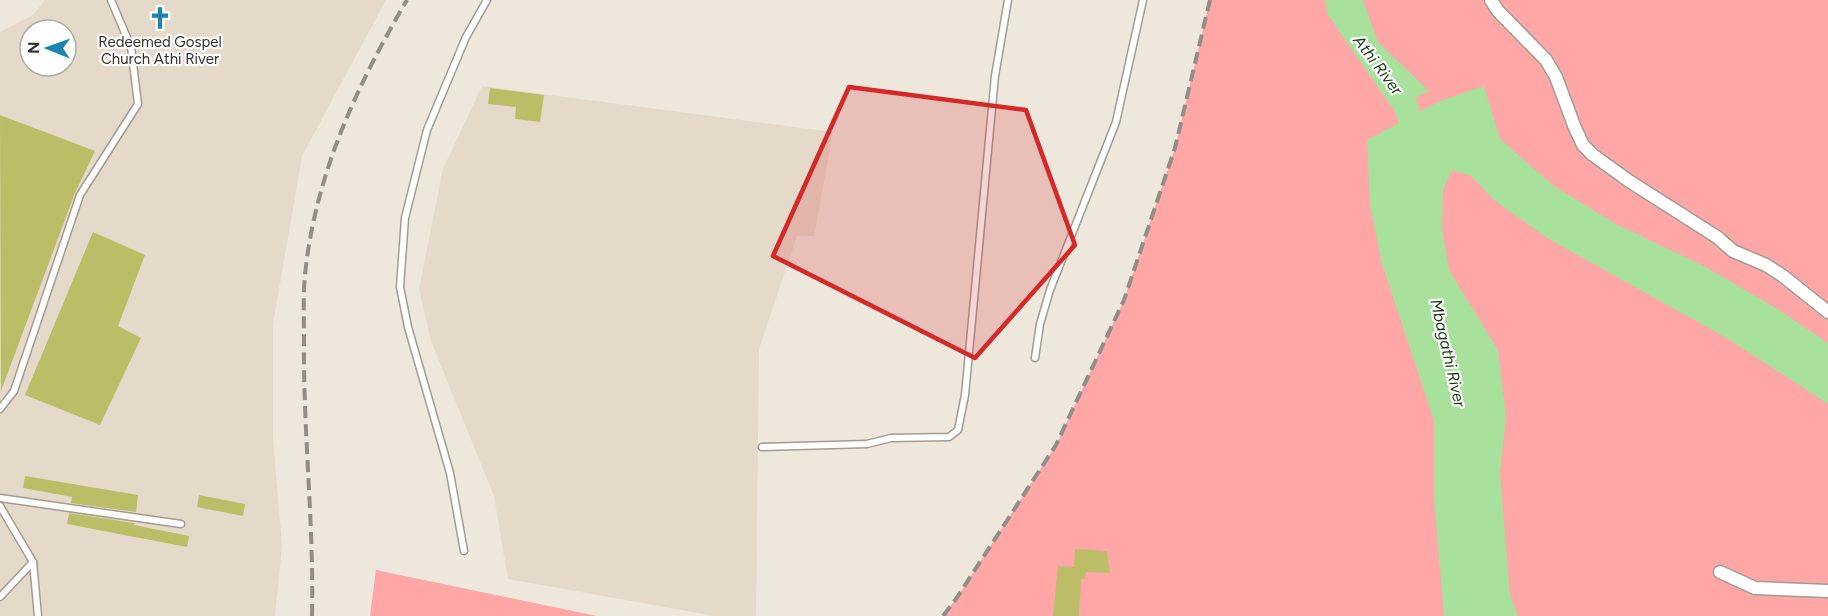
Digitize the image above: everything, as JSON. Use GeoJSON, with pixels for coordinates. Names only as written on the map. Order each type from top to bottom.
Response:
{"type":"FeatureCollection","features":[{"type":"Feature","properties":{"kind":"street"},"geometry":{"type":"LineString","coordinates":[[1491,0],[1498,11],[1546,60],[1556,77],[1583,145],[1593,155],[1629,182],[1717,237],[1733,251],[1766,265],[1783,276],[1828,312]]}},
{"type":"Feature","properties":{"kind":"street"},"geometry":{"type":"LineString","coordinates":[[1720,572],[1755,588],[1828,591]]}},
{"type":"Feature","properties":{"kind":"lane"},"geometry":{"type":"LineString","coordinates":[[0,409],[14,391],[80,195],[138,104],[131,47],[111,0]]}},
{"type":"Feature","properties":{"kind":"lane"},"geometry":{"type":"LineString","coordinates":[[465,551],[450,473],[408,327],[400,287],[405,218],[427,130],[466,37],[487,0]]}},
{"type":"Feature","properties":{"kind":"lane"},"geometry":{"type":"LineString","coordinates":[[762,447],[867,444],[891,438],[949,436],[958,430],[965,395],[996,76],[1008,0]]}},
{"type":"Feature","properties":{"kind":"lane"},"geometry":{"type":"LineString","coordinates":[[1035,358],[1040,324],[1050,291],[1116,122],[1143,0]]}},
{"type":"Feature","properties":{"kind":"lane"},"geometry":{"type":"LineString","coordinates":[[0,498],[181,524]]}},
{"type":"Feature","properties":{"kind":"lane"},"geometry":{"type":"LineString","coordinates":[[0,506],[33,562],[38,616]]}},
{"type":"Feature","properties":{"kind":"lane"},"geometry":{"type":"LineString","coordinates":[[0,597],[33,562]]}},
{"type":"Feature","properties":{"kind":"highlighted area"},"geometry":{"type":"Polygon","coordinates":[[[849,87],[1026,110],[1075,245],[975,358],[773,256],[849,87]]]}},
{"type":"Feature","properties":{"kind":"shaded area"},"geometry":{"type":"Polygon","coordinates":[[[45,0],[386,0],[302,156],[273,324],[273,437],[282,546],[275,616],[0,616],[0,32],[18,23],[18,78],[78,78],[78,18],[27,18],[33,15],[45,0]]]}},
{"type":"Feature","properties":{"kind":"shaded area"},"geometry":{"type":"Polygon","coordinates":[[[1210,0],[1828,0],[1828,616],[943,616],[1056,445],[1124,300],[1175,148],[1210,0]]]}},
{"type":"Feature","properties":{"kind":"shaded area"},"geometry":{"type":"Polygon","coordinates":[[[482,86],[833,132],[814,236],[797,236],[759,349],[756,616],[715,616],[508,579],[494,496],[431,341],[419,289],[443,169],[482,86]]]}},
{"type":"Feature","properties":{"kind":"shaded area"},"geometry":{"type":"Polygon","coordinates":[[[376,570],[597,616],[370,616],[376,570]]]}},
{"type":"Feature","properties":{"kind":"water"},"geometry":{"type":"Polygon","coordinates":[[[1325,0],[1363,0],[1378,42],[1429,91],[1393,109],[1328,15],[1325,0]]]}},
{"type":"Feature","properties":{"kind":"water","name":"Mbagathi River"},"geometry":{"type":"Polygon","coordinates":[[[1484,86],[1500,139],[1554,186],[1616,224],[1702,265],[1776,308],[1828,343],[1828,404],[1730,340],[1547,238],[1494,200],[1471,176],[1452,170],[1443,190],[1442,228],[1449,270],[1498,350],[1506,417],[1500,473],[1510,595],[1518,616],[1444,616],[1434,498],[1434,421],[1382,264],[1370,205],[1367,140],[1440,101],[1484,86]]]}},
{"type":"Feature","properties":{"kind":"building"},"geometry":{"type":"Polygon","coordinates":[[[490,88],[544,95],[540,122],[515,119],[516,107],[488,104],[490,88]]]}},
{"type":"Feature","properties":{"kind":"building"},"geometry":{"type":"Polygon","coordinates":[[[0,115],[95,151],[75,193],[1,391],[0,115]]]}},
{"type":"Feature","properties":{"kind":"building"},"geometry":{"type":"Polygon","coordinates":[[[93,232],[145,255],[118,326],[141,338],[100,425],[25,395],[93,232]]]}},
{"type":"Feature","properties":{"kind":"building"},"geometry":{"type":"Polygon","coordinates":[[[25,476],[138,495],[136,512],[71,503],[72,497],[23,488],[25,476]]]}},
{"type":"Feature","properties":{"kind":"building"},"geometry":{"type":"Polygon","coordinates":[[[199,495],[245,504],[243,516],[197,507],[199,495]]]}},
{"type":"Feature","properties":{"kind":"building"},"geometry":{"type":"Polygon","coordinates":[[[69,513],[134,523],[134,525],[189,536],[187,547],[67,524],[69,513]]]}},
{"type":"Feature","properties":{"kind":"building"},"geometry":{"type":"Polygon","coordinates":[[[1075,549],[1107,551],[1110,573],[1086,572],[1085,579],[1081,579],[1079,616],[1053,616],[1058,566],[1074,567],[1075,549]]]}},
{"type":"Feature","properties":{"kind":"waterway","name":"Athi River"},"geometry":{"type":"LineString","coordinates":[[1388,75],[1401,91],[1419,147]]}},
{"type":"Feature","properties":{"kind":"railway"},"geometry":{"type":"LineString","coordinates":[[312,616],[304,374],[305,275],[310,238],[328,166],[341,132],[371,65],[407,0]]}},
{"type":"Feature","properties":{"kind":"railway"},"geometry":{"type":"LineString","coordinates":[[943,616],[1056,445],[1124,300],[1175,148],[1210,0]]}},
{"type":"Feature","properties":{"kind":"place","name":"Redeemed Gospel Church Athi River"},"geometry":{"type":"Point","coordinates":[160,18]}}]}
